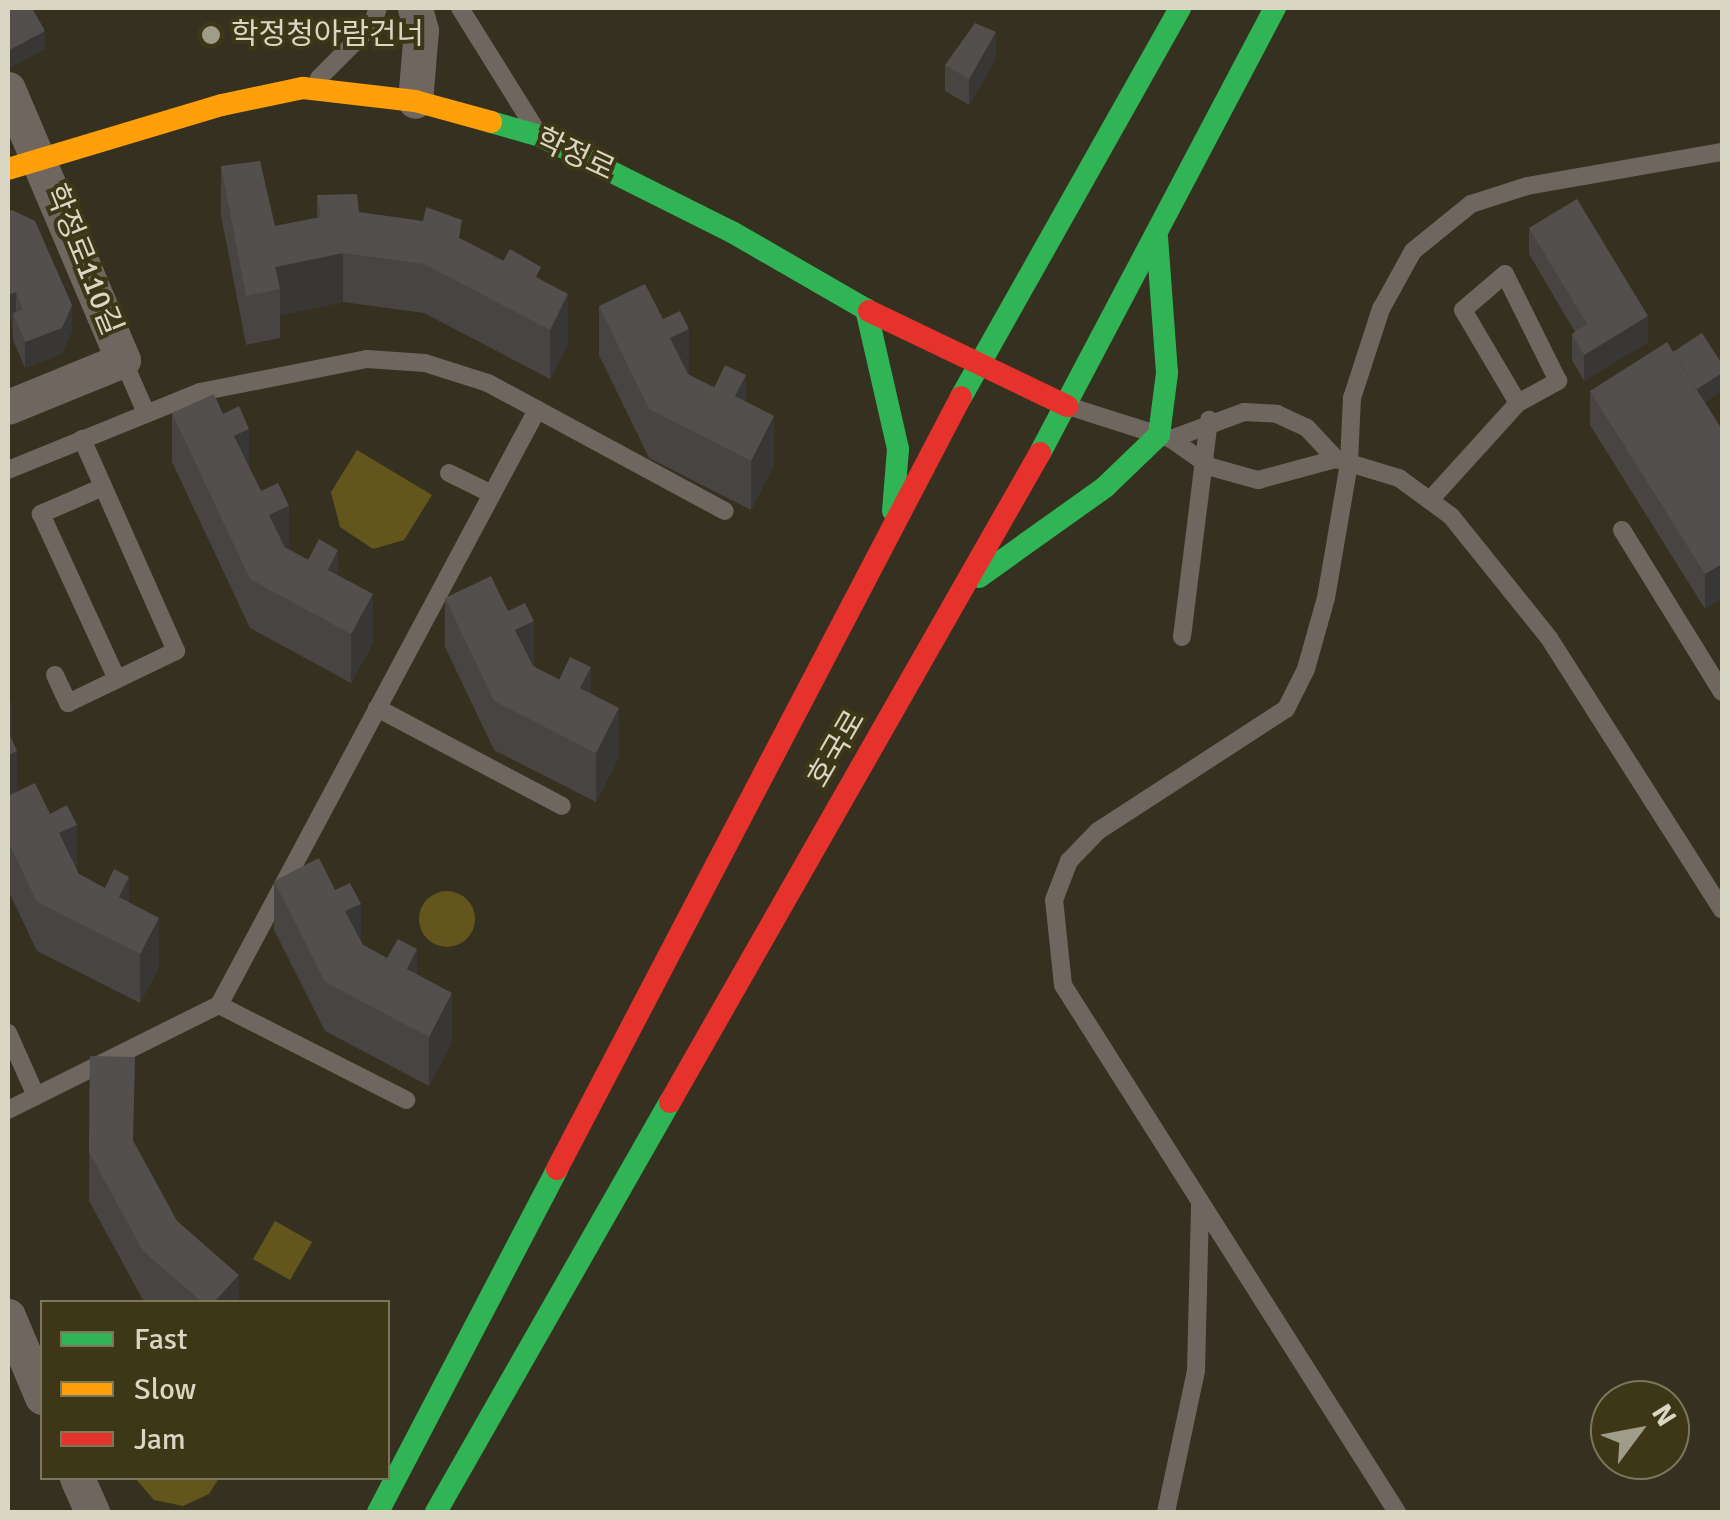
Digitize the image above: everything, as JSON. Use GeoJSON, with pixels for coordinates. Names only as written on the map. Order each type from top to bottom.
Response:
{"type":"FeatureCollection","features":[{"type":"Feature","properties":{"kind":"main road","name":"호국로"},"geometry":{"type":"LineString","coordinates":[[378,1512],[978,364],[1180,8]]}},
{"type":"Feature","properties":{"kind":"main road","name":"호국로"},"geometry":{"type":"LineString","coordinates":[[436,1512],[1067,406],[1274,8]]}},
{"type":"Feature","properties":{"kind":"main road","name":"학정로"},"geometry":{"type":"LineString","coordinates":[[8,169],[40,155],[303,88],[415,101],[540,136],[732,232],[866,309],[1067,406]]}},
{"type":"Feature","properties":{"kind":"main road"},"geometry":{"type":"LineString","coordinates":[[963,588],[1105,487],[1165,437],[1167,374],[1157,234]]}},
{"type":"Feature","properties":{"kind":"main road"},"geometry":{"type":"LineString","coordinates":[[866,309],[898,450],[898,495],[877,562]]}},
{"type":"Feature","properties":{"kind":"street"},"geometry":{"type":"LineString","coordinates":[[415,8],[422,30],[415,101]]}},
{"type":"Feature","properties":{"kind":"street"},"geometry":{"type":"LineString","coordinates":[[8,89],[40,155]]}},
{"type":"Feature","properties":{"kind":"street","name":"학정로110길"},"geometry":{"type":"LineString","coordinates":[[8,407],[123,360],[40,155]]}},
{"type":"Feature","properties":{"kind":"street"},"geometry":{"type":"LineString","coordinates":[[8,1316],[40,1393]]}},
{"type":"Feature","properties":{"kind":"street"},"geometry":{"type":"LineString","coordinates":[[78,1480],[92,1512]]}},
{"type":"Feature","properties":{"kind":"lane"},"geometry":{"type":"LineString","coordinates":[[303,88],[337,68],[372,26],[378,8]]}},
{"type":"Feature","properties":{"kind":"lane"},"geometry":{"type":"LineString","coordinates":[[460,8],[540,136]]}},
{"type":"Feature","properties":{"kind":"lane"},"geometry":{"type":"LineString","coordinates":[[1398,1512],[1063,986],[1054,900],[1069,861],[1098,831],[1286,708],[1306,669],[1326,598],[1352,398],[1380,308],[1413,251],[1438,225],[1472,204],[1528,186],[1722,152]]}},
{"type":"Feature","properties":{"kind":"lane"},"geometry":{"type":"LineString","coordinates":[[1430,500],[1518,403],[1558,381],[1505,274],[1463,310],[1518,403]]}},
{"type":"Feature","properties":{"kind":"lane"},"geometry":{"type":"LineString","coordinates":[[8,470],[200,392],[367,359],[425,363],[488,383],[725,510]]}},
{"type":"Feature","properties":{"kind":"lane"},"geometry":{"type":"LineString","coordinates":[[123,360],[146,413]]}},
{"type":"Feature","properties":{"kind":"lane"},"geometry":{"type":"LineString","coordinates":[[1067,406],[1165,437],[1201,461],[1258,480],[1342,461]]}},
{"type":"Feature","properties":{"kind":"lane"},"geometry":{"type":"LineString","coordinates":[[8,1110],[218,1004],[536,410]]}},
{"type":"Feature","properties":{"kind":"lane"},"geometry":{"type":"LineString","coordinates":[[1165,437],[1244,412],[1277,414],[1307,428],[1342,461],[1399,478],[1451,516],[1549,638],[1722,910]]}},
{"type":"Feature","properties":{"kind":"lane"},"geometry":{"type":"LineString","coordinates":[[1182,637],[1209,420]]}},
{"type":"Feature","properties":{"kind":"lane"},"geometry":{"type":"LineString","coordinates":[[55,676],[68,703],[176,651],[82,440]]}},
{"type":"Feature","properties":{"kind":"lane"},"geometry":{"type":"LineString","coordinates":[[448,473],[492,494]]}},
{"type":"Feature","properties":{"kind":"lane"},"geometry":{"type":"LineString","coordinates":[[103,487],[42,514],[117,679]]}},
{"type":"Feature","properties":{"kind":"lane"},"geometry":{"type":"LineString","coordinates":[[1622,530],[1722,692]]}},
{"type":"Feature","properties":{"kind":"lane"},"geometry":{"type":"LineString","coordinates":[[377,708],[562,806]]}},
{"type":"Feature","properties":{"kind":"lane"},"geometry":{"type":"LineString","coordinates":[[218,1004],[406,1100]]}},
{"type":"Feature","properties":{"kind":"lane"},"geometry":{"type":"LineString","coordinates":[[8,1033],[36,1096]]}},
{"type":"Feature","properties":{"kind":"lane"},"geometry":{"type":"LineString","coordinates":[[1166,1512],[1196,1370],[1200,1202]]}},
{"type":"Feature","properties":{"kind":"shaded area"},"geometry":{"type":"Polygon","coordinates":[[[357,450],[432,495],[404,540],[373,549],[340,527],[331,492],[357,450]]]}},
{"type":"Feature","properties":{"kind":"shaded area"},"geometry":{"type":"Polygon","coordinates":[[[447,891],[467,899],[475,919],[467,939],[447,947],[427,939],[419,919],[427,899],[447,891]]]}},
{"type":"Feature","properties":{"kind":"shaded area"},"geometry":{"type":"Polygon","coordinates":[[[275,1221],[312,1242],[290,1280],[253,1259],[275,1221]]]}},
{"type":"Feature","properties":{"kind":"shaded area"},"geometry":{"type":"Polygon","coordinates":[[[137,1480],[218,1480],[209,1494],[183,1506],[154,1500],[137,1480]]]}},
{"type":"Feature","properties":{"kind":"building"},"geometry":{"type":"Polygon","coordinates":[[[8,8],[32,8],[45,31],[8,51],[8,8]]]}},
{"type":"Feature","properties":{"kind":"building"},"geometry":{"type":"Polygon","coordinates":[[[975,23],[996,32],[969,79],[945,65],[975,23]]]}},
{"type":"Feature","properties":{"kind":"building"},"geometry":{"type":"Polygon","coordinates":[[[260,161],[275,226],[321,217],[317,195],[357,194],[359,212],[423,221],[426,207],[462,220],[459,238],[503,261],[510,249],[541,267],[536,277],[568,294],[550,330],[424,264],[343,253],[275,267],[280,289],[246,296],[221,166],[260,161]]]}},
{"type":"Feature","properties":{"kind":"building"},"geometry":{"type":"Polygon","coordinates":[[[1577,199],[1648,316],[1584,355],[1572,334],[1587,324],[1529,228],[1577,199]]]}},
{"type":"Feature","properties":{"kind":"building"},"geometry":{"type":"Polygon","coordinates":[[[12,210],[35,221],[72,305],[62,328],[25,342],[13,313],[23,310],[16,292],[8,295],[8,212],[12,210]]]}},
{"type":"Feature","properties":{"kind":"building"},"geometry":{"type":"Polygon","coordinates":[[[645,284],[663,319],[680,311],[689,329],[670,338],[688,374],[714,388],[725,365],[746,375],[735,396],[774,416],[751,461],[649,409],[599,306],[645,284]]]}},
{"type":"Feature","properties":{"kind":"building"},"geometry":{"type":"Polygon","coordinates":[[[1702,333],[1722,364],[1722,373],[1697,389],[1673,352],[1702,333]]]}},
{"type":"Feature","properties":{"kind":"building"},"geometry":{"type":"Polygon","coordinates":[[[1667,342],[1722,430],[1722,564],[1705,574],[1590,391],[1667,342]]]}},
{"type":"Feature","properties":{"kind":"building"},"geometry":{"type":"Polygon","coordinates":[[[214,394],[223,414],[239,406],[249,429],[234,436],[261,491],[278,483],[289,506],[269,515],[284,547],[308,560],[319,539],[338,550],[328,570],[373,594],[351,634],[250,579],[172,413],[214,394]]]}},
{"type":"Feature","properties":{"kind":"building"},"geometry":{"type":"Polygon","coordinates":[[[491,576],[508,611],[525,603],[534,621],[515,630],[533,666],[559,680],[570,657],[591,667],[580,688],[619,708],[596,753],[494,701],[445,598],[491,576]]]}},
{"type":"Feature","properties":{"kind":"building"},"geometry":{"type":"Polygon","coordinates":[[[8,731],[17,751],[8,755],[8,731]]]}},
{"type":"Feature","properties":{"kind":"building"},"geometry":{"type":"Polygon","coordinates":[[[35,783],[50,814],[67,805],[77,825],[59,833],[79,874],[105,888],[114,869],[129,877],[119,897],[159,918],[140,954],[37,902],[8,841],[8,796],[35,783]]]}},
{"type":"Feature","properties":{"kind":"building"},"geometry":{"type":"Polygon","coordinates":[[[319,858],[335,890],[350,883],[361,904],[345,911],[363,945],[387,958],[398,939],[417,949],[407,969],[452,993],[429,1037],[325,982],[274,881],[319,858]]]}},
{"type":"Feature","properties":{"kind":"building"},"geometry":{"type":"Polygon","coordinates":[[[90,1056],[135,1057],[133,1141],[177,1221],[239,1275],[216,1300],[200,1300],[143,1251],[89,1152],[90,1056]]]}},
{"type":"Feature","properties":{"kind":"traffic: fast"},"geometry":{"type":"LineString","coordinates":[[961,397],[1180,8]]}},
{"type":"Feature","properties":{"kind":"traffic: fast"},"geometry":{"type":"LineString","coordinates":[[1040,453],[1275,8]]}},
{"type":"Feature","properties":{"kind":"traffic: fast"},"geometry":{"type":"LineString","coordinates":[[491,122],[540,136],[732,232],[869,311]]}},
{"type":"Feature","properties":{"kind":"traffic: fast"},"geometry":{"type":"LineString","coordinates":[[979,577],[1105,487],[1159,435],[1167,373],[1157,238]]}},
{"type":"Feature","properties":{"kind":"traffic: fast"},"geometry":{"type":"LineString","coordinates":[[866,309],[898,449],[893,511]]}},
{"type":"Feature","properties":{"kind":"traffic: fast"},"geometry":{"type":"LineString","coordinates":[[436,1512],[670,1102]]}},
{"type":"Feature","properties":{"kind":"traffic: fast"},"geometry":{"type":"LineString","coordinates":[[378,1512],[557,1169]]}},
{"type":"Feature","properties":{"kind":"traffic: slow"},"geometry":{"type":"LineString","coordinates":[[8,169],[222,105],[303,88],[415,101],[491,122]]}},
{"type":"Feature","properties":{"kind":"traffic: jam"},"geometry":{"type":"LineString","coordinates":[[869,311],[1067,406]]}},
{"type":"Feature","properties":{"kind":"traffic: jam"},"geometry":{"type":"LineString","coordinates":[[557,1169],[961,397]]}},
{"type":"Feature","properties":{"kind":"traffic: jam"},"geometry":{"type":"LineString","coordinates":[[670,1102],[1040,453]]}},
{"type":"Feature","properties":{"kind":"place","name":"학정청아람건너"},"geometry":{"type":"Point","coordinates":[211,35]}}]}
